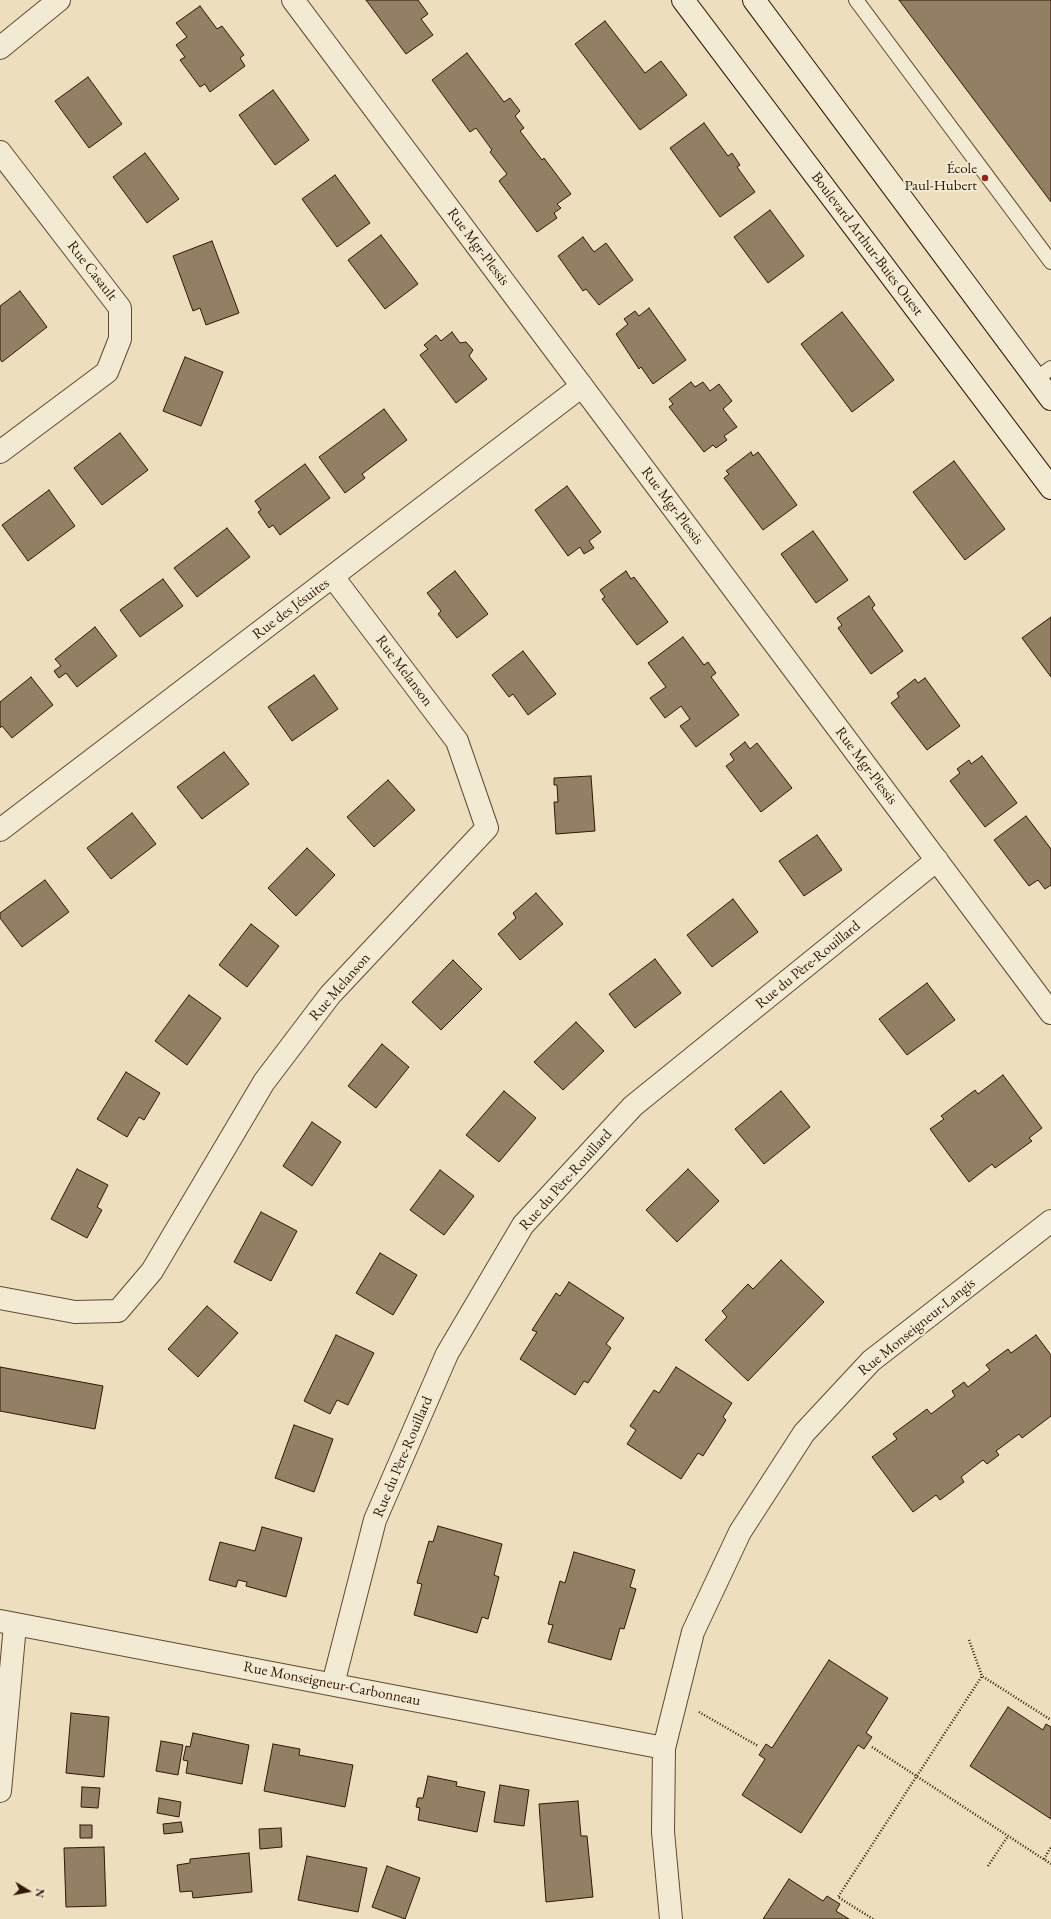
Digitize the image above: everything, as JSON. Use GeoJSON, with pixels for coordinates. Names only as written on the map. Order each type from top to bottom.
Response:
{"type":"FeatureCollection","features":[{"type":"Feature","properties":{"kind":"street"},"geometry":{"type":"LineString","coordinates":[[0,48],[59,0]]}},
{"type":"Feature","properties":{"kind":"street","name":"Rue Mgr-Plessis"},"geometry":{"type":"LineString","coordinates":[[293,0],[1051,1013]]}},
{"type":"Feature","properties":{"kind":"street","name":"Boulevard Arthur-Buies Ouest"},"geometry":{"type":"LineString","coordinates":[[683,0],[1051,488]]}},
{"type":"Feature","properties":{"kind":"street"},"geometry":{"type":"LineString","coordinates":[[754,0],[1043,374],[1051,400]]}},
{"type":"Feature","properties":{"kind":"street","name":"Rue Casault"},"geometry":{"type":"LineString","coordinates":[[0,152],[120,308],[120,339],[107,372],[0,452]]}},
{"type":"Feature","properties":{"kind":"street","name":"Rue des Jésuites"},"geometry":{"type":"LineString","coordinates":[[0,830],[582,386]]}},
{"type":"Feature","properties":{"kind":"street","name":"Rue Melanson"},"geometry":{"type":"LineString","coordinates":[[0,1298],[75,1312],[118,1311],[152,1270],[264,1082],[330,995],[487,828],[457,741],[333,577]]}},
{"type":"Feature","properties":{"kind":"street","name":"Rue du Père-Rouillard"},"geometry":{"type":"LineString","coordinates":[[333,1684],[375,1520],[447,1354],[523,1225],[633,1106],[937,860]]}},
{"type":"Feature","properties":{"kind":"street","name":"Rue Monseigneur-Langis"},"geometry":{"type":"LineString","coordinates":[[671,1919],[663,1832],[664,1748],[693,1632],[740,1532],[804,1433],[871,1361],[1051,1220]]}},
{"type":"Feature","properties":{"kind":"street"},"geometry":{"type":"LineString","coordinates":[[0,1791],[8,1623]]}},
{"type":"Feature","properties":{"kind":"street","name":"Rue Monseigneur-Carbonneau"},"geometry":{"type":"LineString","coordinates":[[8,1623],[664,1748]]}},
{"type":"Feature","properties":{"kind":"lane"},"geometry":{"type":"LineString","coordinates":[[856,0],[1051,262]]}},
{"type":"Feature","properties":{"kind":"path"},"geometry":{"type":"LineString","coordinates":[[969,1640],[982,1676],[1051,1720]]}},
{"type":"Feature","properties":{"kind":"path"},"geometry":{"type":"LineString","coordinates":[[873,1919],[838,1897],[982,1676]]}},
{"type":"Feature","properties":{"kind":"path"},"geometry":{"type":"LineString","coordinates":[[677,1698],[758,1746]]}},
{"type":"Feature","properties":{"kind":"path"},"geometry":{"type":"LineString","coordinates":[[872,1747],[1051,1864]]}},
{"type":"Feature","properties":{"kind":"path"},"geometry":{"type":"LineString","coordinates":[[988,1866],[1008,1836]]}},
{"type":"Feature","properties":{"kind":"path"},"geometry":{"type":"LineString","coordinates":[[1044,1859],[1051,1847]]}},
{"type":"Feature","properties":{"kind":"building"},"geometry":{"type":"Polygon","coordinates":[[[366,0],[418,0],[428,14],[421,19],[433,35],[406,54],[366,0]]]}},
{"type":"Feature","properties":{"kind":"building"},"geometry":{"type":"Polygon","coordinates":[[[899,0],[1051,0],[1051,202],[899,0]]]}},
{"type":"Feature","properties":{"kind":"building"},"geometry":{"type":"Polygon","coordinates":[[[200,6],[217,29],[222,26],[244,55],[240,58],[245,66],[210,92],[205,84],[200,87],[180,60],[185,57],[176,45],[187,37],[176,23],[200,6]]]}},
{"type":"Feature","properties":{"kind":"building"},"geometry":{"type":"Polygon","coordinates":[[[605,21],[645,73],[661,61],[687,95],[640,130],[575,44],[605,21]]]}},
{"type":"Feature","properties":{"kind":"building"},"geometry":{"type":"Polygon","coordinates":[[[467,53],[504,102],[510,98],[520,111],[515,116],[524,128],[520,131],[542,160],[544,158],[571,194],[557,204],[561,208],[554,213],[557,218],[537,232],[499,181],[507,174],[490,152],[492,150],[476,128],[470,132],[432,80],[467,53]]]}},
{"type":"Feature","properties":{"kind":"building"},"geometry":{"type":"Polygon","coordinates":[[[88,77],[122,124],[89,148],[55,101],[88,77]]]}},
{"type":"Feature","properties":{"kind":"building"},"geometry":{"type":"Polygon","coordinates":[[[273,90],[309,140],[275,165],[239,115],[273,90]]]}},
{"type":"Feature","properties":{"kind":"building"},"geometry":{"type":"Polygon","coordinates":[[[704,123],[728,156],[732,153],[740,165],[737,167],[755,192],[720,217],[670,148],[704,123]]]}},
{"type":"Feature","properties":{"kind":"building"},"geometry":{"type":"Polygon","coordinates":[[[145,153],[179,199],[147,223],[113,177],[145,153]]]}},
{"type":"Feature","properties":{"kind":"building"},"geometry":{"type":"Polygon","coordinates":[[[335,175],[370,223],[337,247],[302,199],[335,175]]]}},
{"type":"Feature","properties":{"kind":"building"},"geometry":{"type":"Polygon","coordinates":[[[770,210],[804,256],[768,283],[734,237],[770,210]]]}},
{"type":"Feature","properties":{"kind":"building"},"geometry":{"type":"Polygon","coordinates":[[[381,235],[418,284],[385,309],[348,260],[381,235]]]}},
{"type":"Feature","properties":{"kind":"building"},"geometry":{"type":"Polygon","coordinates":[[[583,237],[594,252],[606,243],[633,280],[599,305],[586,289],[583,291],[558,256],[583,237]]]}},
{"type":"Feature","properties":{"kind":"building"},"geometry":{"type":"Polygon","coordinates":[[[212,241],[239,313],[206,325],[200,308],[193,311],[173,256],[212,241]]]}},
{"type":"Feature","properties":{"kind":"building"},"geometry":{"type":"Polygon","coordinates":[[[20,291],[47,327],[2,362],[0,359],[0,306],[20,291]]]}},
{"type":"Feature","properties":{"kind":"building"},"geometry":{"type":"Polygon","coordinates":[[[649,308],[686,360],[653,384],[641,367],[639,369],[616,334],[628,324],[624,319],[635,311],[639,316],[649,308]]]}},
{"type":"Feature","properties":{"kind":"building"},"geometry":{"type":"Polygon","coordinates":[[[842,312],[894,380],[852,412],[801,344],[842,312]]]}},
{"type":"Feature","properties":{"kind":"building"},"geometry":{"type":"Polygon","coordinates":[[[452,332],[460,343],[466,342],[473,350],[469,356],[487,379],[456,403],[420,355],[428,349],[424,345],[436,335],[441,341],[452,332]]]}},
{"type":"Feature","properties":{"kind":"building"},"geometry":{"type":"Polygon","coordinates":[[[185,357],[223,372],[201,426],[163,411],[185,357]]]}},
{"type":"Feature","properties":{"kind":"building"},"geometry":{"type":"Polygon","coordinates":[[[691,382],[695,387],[703,382],[710,391],[719,384],[732,401],[723,409],[737,427],[724,436],[727,440],[716,448],[713,445],[704,452],[669,407],[673,404],[669,399],[691,382]]]}},
{"type":"Feature","properties":{"kind":"building"},"geometry":{"type":"Polygon","coordinates":[[[384,409],[407,440],[362,474],[365,478],[345,493],[319,457],[384,409]]]}},
{"type":"Feature","properties":{"kind":"building"},"geometry":{"type":"Polygon","coordinates":[[[120,433],[148,470],[102,505],[74,468],[120,433]]]}},
{"type":"Feature","properties":{"kind":"building"},"geometry":{"type":"Polygon","coordinates":[[[751,452],[753,456],[758,452],[797,505],[763,530],[724,478],[729,474],[726,471],[751,452]]]}},
{"type":"Feature","properties":{"kind":"building"},"geometry":{"type":"Polygon","coordinates":[[[954,461],[1005,529],[965,560],[913,492],[954,461]]]}},
{"type":"Feature","properties":{"kind":"building"},"geometry":{"type":"Polygon","coordinates":[[[305,464],[330,498],[280,535],[273,525],[269,528],[258,512],[261,510],[255,501],[305,464]]]}},
{"type":"Feature","properties":{"kind":"building"},"geometry":{"type":"Polygon","coordinates":[[[567,486],[601,532],[589,541],[594,548],[584,554],[580,547],[568,556],[535,510],[567,486]]]}},
{"type":"Feature","properties":{"kind":"building"},"geometry":{"type":"Polygon","coordinates":[[[49,490],[75,526],[28,561],[2,525],[49,490]]]}},
{"type":"Feature","properties":{"kind":"building"},"geometry":{"type":"Polygon","coordinates":[[[227,528],[250,557],[197,597],[174,568],[227,528]]]}},
{"type":"Feature","properties":{"kind":"building"},"geometry":{"type":"Polygon","coordinates":[[[813,531],[848,580],[816,603],[781,554],[813,531]]]}},
{"type":"Feature","properties":{"kind":"building"},"geometry":{"type":"Polygon","coordinates":[[[455,571],[488,614],[457,638],[438,614],[441,611],[427,593],[455,571]]]}},
{"type":"Feature","properties":{"kind":"building"},"geometry":{"type":"Polygon","coordinates":[[[626,571],[631,579],[634,577],[668,622],[637,645],[602,599],[605,597],[600,590],[626,571]]]}},
{"type":"Feature","properties":{"kind":"building"},"geometry":{"type":"Polygon","coordinates":[[[163,579],[183,606],[140,637],[120,610],[163,579]]]}},
{"type":"Feature","properties":{"kind":"building"},"geometry":{"type":"Polygon","coordinates":[[[869,596],[875,605],[872,608],[903,651],[871,674],[838,628],[842,625],[837,618],[869,596]]]}},
{"type":"Feature","properties":{"kind":"building"},"geometry":{"type":"Polygon","coordinates":[[[1051,617],[1051,677],[1022,638],[1051,617]]]}},
{"type":"Feature","properties":{"kind":"building"},"geometry":{"type":"Polygon","coordinates":[[[95,627],[117,656],[77,687],[66,673],[59,678],[54,671],[61,666],[55,659],[95,627]]]}},
{"type":"Feature","properties":{"kind":"building"},"geometry":{"type":"Polygon","coordinates":[[[683,637],[704,665],[708,662],[716,673],[711,677],[739,715],[696,747],[680,726],[690,719],[681,706],[665,718],[650,698],[666,687],[648,663],[683,637]]]}},
{"type":"Feature","properties":{"kind":"building"},"geometry":{"type":"Polygon","coordinates":[[[523,651],[556,694],[528,715],[513,694],[509,697],[492,675],[523,651]]]}},
{"type":"Feature","properties":{"kind":"building"},"geometry":{"type":"Polygon","coordinates":[[[314,675],[338,709],[292,741],[268,707],[314,675]]]}},
{"type":"Feature","properties":{"kind":"building"},"geometry":{"type":"Polygon","coordinates":[[[31,677],[53,705],[12,738],[2,726],[0,728],[0,702],[31,677]]]}},
{"type":"Feature","properties":{"kind":"building"},"geometry":{"type":"Polygon","coordinates":[[[925,678],[960,726],[927,750],[891,703],[899,697],[897,693],[915,679],[918,683],[925,678]]]}},
{"type":"Feature","properties":{"kind":"building"},"geometry":{"type":"Polygon","coordinates":[[[745,742],[750,749],[757,743],[792,788],[761,812],[726,766],[734,760],[730,754],[745,742]]]}},
{"type":"Feature","properties":{"kind":"building"},"geometry":{"type":"Polygon","coordinates":[[[224,752],[249,784],[202,819],[177,787],[224,752]]]}},
{"type":"Feature","properties":{"kind":"building"},"geometry":{"type":"Polygon","coordinates":[[[982,756],[1017,803],[985,827],[950,781],[960,773],[957,769],[969,760],[971,764],[982,756]]]}},
{"type":"Feature","properties":{"kind":"building"},"geometry":{"type":"Polygon","coordinates":[[[591,776],[595,831],[556,834],[554,802],[558,802],[557,785],[554,785],[554,778],[591,776]]]}},
{"type":"Feature","properties":{"kind":"building"},"geometry":{"type":"Polygon","coordinates":[[[388,780],[415,810],[374,847],[347,817],[388,780]]]}},
{"type":"Feature","properties":{"kind":"building"},"geometry":{"type":"Polygon","coordinates":[[[132,813],[156,844],[111,879],[87,848],[132,813]]]}},
{"type":"Feature","properties":{"kind":"building"},"geometry":{"type":"Polygon","coordinates":[[[1026,816],[1051,849],[1051,885],[1045,889],[1038,880],[1029,886],[994,840],[1026,816]]]}},
{"type":"Feature","properties":{"kind":"building"},"geometry":{"type":"Polygon","coordinates":[[[817,835],[842,870],[804,896],[779,861],[817,835]]]}},
{"type":"Feature","properties":{"kind":"building"},"geometry":{"type":"Polygon","coordinates":[[[307,848],[335,875],[296,916],[268,888],[307,848]]]}},
{"type":"Feature","properties":{"kind":"building"},"geometry":{"type":"Polygon","coordinates":[[[45,880],[69,912],[22,947],[0,918],[0,913],[45,880]]]}},
{"type":"Feature","properties":{"kind":"building"},"geometry":{"type":"Polygon","coordinates":[[[536,893],[563,924],[520,960],[498,934],[516,918],[513,913],[536,893]]]}},
{"type":"Feature","properties":{"kind":"building"},"geometry":{"type":"Polygon","coordinates":[[[733,899],[758,932],[712,967],[687,935],[733,899]]]}},
{"type":"Feature","properties":{"kind":"building"},"geometry":{"type":"Polygon","coordinates":[[[251,924],[279,946],[247,987],[219,965],[251,924]]]}},
{"type":"Feature","properties":{"kind":"building"},"geometry":{"type":"Polygon","coordinates":[[[655,959],[681,993],[635,1028],[609,994],[655,959]]]}},
{"type":"Feature","properties":{"kind":"building"},"geometry":{"type":"Polygon","coordinates":[[[453,960],[482,989],[441,1030],[412,1002],[453,960]]]}},
{"type":"Feature","properties":{"kind":"building"},"geometry":{"type":"Polygon","coordinates":[[[927,983],[955,1020],[907,1055],[879,1019],[927,983]]]}},
{"type":"Feature","properties":{"kind":"building"},"geometry":{"type":"Polygon","coordinates":[[[189,995],[221,1018],[187,1065],[155,1041],[189,995]]]}},
{"type":"Feature","properties":{"kind":"building"},"geometry":{"type":"Polygon","coordinates":[[[576,1022],[604,1051],[563,1090],[534,1062],[576,1022]]]}},
{"type":"Feature","properties":{"kind":"building"},"geometry":{"type":"Polygon","coordinates":[[[382,1044],[409,1067],[376,1108],[348,1086],[382,1044]]]}},
{"type":"Feature","properties":{"kind":"building"},"geometry":{"type":"Polygon","coordinates":[[[126,1072],[160,1093],[144,1120],[139,1117],[127,1137],[97,1119],[126,1072]]]}},
{"type":"Feature","properties":{"kind":"building"},"geometry":{"type":"Polygon","coordinates":[[[1003,1075],[1042,1128],[1029,1138],[1032,1141],[995,1168],[992,1164],[969,1182],[930,1129],[944,1119],[941,1116],[975,1090],[978,1094],[1003,1075]]]}},
{"type":"Feature","properties":{"kind":"building"},"geometry":{"type":"Polygon","coordinates":[[[504,1091],[536,1118],[499,1162],[466,1135],[504,1091]]]}},
{"type":"Feature","properties":{"kind":"building"},"geometry":{"type":"Polygon","coordinates":[[[781,1091],[810,1127],[764,1164],[735,1129],[781,1091]]]}},
{"type":"Feature","properties":{"kind":"building"},"geometry":{"type":"Polygon","coordinates":[[[312,1122],[341,1142],[312,1186],[283,1166],[312,1122]]]}},
{"type":"Feature","properties":{"kind":"building"},"geometry":{"type":"Polygon","coordinates":[[[77,1169],[108,1185],[97,1207],[102,1210],[87,1238],[51,1219],[77,1169]]]}},
{"type":"Feature","properties":{"kind":"building"},"geometry":{"type":"Polygon","coordinates":[[[688,1169],[719,1201],[677,1242],[646,1210],[688,1169]]]}},
{"type":"Feature","properties":{"kind":"building"},"geometry":{"type":"Polygon","coordinates":[[[440,1170],[474,1196],[444,1235],[410,1210],[440,1170]]]}},
{"type":"Feature","properties":{"kind":"building"},"geometry":{"type":"Polygon","coordinates":[[[261,1212],[297,1231],[271,1281],[234,1262],[261,1212]]]}},
{"type":"Feature","properties":{"kind":"building"},"geometry":{"type":"Polygon","coordinates":[[[380,1253],[417,1275],[393,1315],[356,1293],[380,1253]]]}},
{"type":"Feature","properties":{"kind":"building"},"geometry":{"type":"Polygon","coordinates":[[[781,1260],[824,1302],[748,1381],[705,1340],[727,1317],[722,1311],[748,1284],[753,1289],[781,1260]]]}},
{"type":"Feature","properties":{"kind":"building"},"geometry":{"type":"Polygon","coordinates":[[[569,1282],[624,1318],[606,1344],[611,1348],[588,1383],[584,1381],[575,1395],[520,1359],[537,1332],[532,1330],[556,1293],[560,1296],[569,1282]]]}},
{"type":"Feature","properties":{"kind":"building"},"geometry":{"type":"Polygon","coordinates":[[[207,1306],[238,1333],[198,1377],[168,1349],[207,1306]]]}},
{"type":"Feature","properties":{"kind":"building"},"geometry":{"type":"Polygon","coordinates":[[[336,1335],[374,1353],[348,1405],[337,1400],[330,1414],[304,1401],[336,1335]]]}},
{"type":"Feature","properties":{"kind":"building"},"geometry":{"type":"Polygon","coordinates":[[[1036,1335],[1051,1355],[1051,1416],[1022,1438],[1019,1434],[996,1451],[999,1455],[987,1464],[983,1460],[961,1477],[964,1482],[940,1500],[936,1495],[913,1512],[872,1457],[897,1439],[893,1434],[927,1409],[931,1414],[955,1396],[952,1391],[964,1382],[968,1387],[990,1370],[986,1365],[1008,1349],[1011,1353],[1036,1335]]]}},
{"type":"Feature","properties":{"kind":"building"},"geometry":{"type":"Polygon","coordinates":[[[0,1367],[103,1386],[95,1429],[0,1411],[0,1367]]]}},
{"type":"Feature","properties":{"kind":"building"},"geometry":{"type":"Polygon","coordinates":[[[676,1367],[732,1403],[723,1417],[726,1420],[703,1456],[698,1453],[681,1479],[627,1444],[636,1430],[630,1426],[654,1390],[659,1393],[676,1367]]]}},
{"type":"Feature","properties":{"kind":"building"},"geometry":{"type":"Polygon","coordinates":[[[294,1425],[333,1439],[314,1492],[275,1478],[294,1425]]]}},
{"type":"Feature","properties":{"kind":"building"},"geometry":{"type":"Polygon","coordinates":[[[438,1526],[502,1544],[494,1575],[499,1577],[488,1619],[482,1617],[477,1633],[414,1615],[422,1584],[417,1583],[429,1541],[433,1542],[438,1526]]]}},
{"type":"Feature","properties":{"kind":"building"},"geometry":{"type":"Polygon","coordinates":[[[262,1527],[302,1538],[286,1597],[246,1586],[247,1582],[238,1580],[236,1587],[209,1580],[220,1542],[255,1551],[262,1527]]]}},
{"type":"Feature","properties":{"kind":"building"},"geometry":{"type":"Polygon","coordinates":[[[574,1552],[635,1570],[630,1587],[636,1589],[624,1629],[620,1628],[611,1660],[548,1642],[553,1625],[548,1624],[560,1581],[565,1583],[574,1552]]]}},
{"type":"Feature","properties":{"kind":"building"},"geometry":{"type":"Polygon","coordinates":[[[829,1660],[888,1698],[866,1733],[872,1737],[864,1749],[858,1745],[801,1833],[742,1795],[765,1759],[759,1755],[766,1744],[772,1748],[829,1660]]]}},
{"type":"Feature","properties":{"kind":"building"},"geometry":{"type":"Polygon","coordinates":[[[1008,1707],[1043,1730],[1046,1724],[1051,1727],[1051,1819],[970,1766],[1008,1707]]]}},
{"type":"Feature","properties":{"kind":"building"},"geometry":{"type":"Polygon","coordinates":[[[71,1713],[109,1717],[104,1777],[66,1773],[71,1713]]]}},
{"type":"Feature","properties":{"kind":"building"},"geometry":{"type":"Polygon","coordinates":[[[193,1733],[249,1745],[242,1784],[186,1773],[188,1761],[183,1760],[186,1746],[190,1747],[193,1733]]]}},
{"type":"Feature","properties":{"kind":"building"},"geometry":{"type":"Polygon","coordinates":[[[161,1741],[183,1745],[178,1775],[156,1771],[161,1741]]]}},
{"type":"Feature","properties":{"kind":"building"},"geometry":{"type":"Polygon","coordinates":[[[273,1744],[300,1749],[299,1755],[353,1765],[345,1807],[264,1791],[273,1744]]]}},
{"type":"Feature","properties":{"kind":"building"},"geometry":{"type":"Polygon","coordinates":[[[428,1776],[457,1782],[456,1786],[485,1792],[477,1832],[418,1820],[420,1808],[416,1807],[418,1798],[423,1798],[428,1776]]]}},
{"type":"Feature","properties":{"kind":"building"},"geometry":{"type":"Polygon","coordinates":[[[500,1785],[529,1790],[524,1826],[494,1822],[500,1785]]]}},
{"type":"Feature","properties":{"kind":"building"},"geometry":{"type":"Polygon","coordinates":[[[82,1787],[100,1788],[98,1808],[81,1807],[82,1787]]]}},
{"type":"Feature","properties":{"kind":"building"},"geometry":{"type":"Polygon","coordinates":[[[159,1798],[181,1802],[179,1817],[157,1813],[159,1798]]]}},
{"type":"Feature","properties":{"kind":"building"},"geometry":{"type":"Polygon","coordinates":[[[578,1801],[581,1836],[587,1836],[593,1897],[546,1902],[539,1804],[578,1801]]]}},
{"type":"Feature","properties":{"kind":"building"},"geometry":{"type":"Polygon","coordinates":[[[181,1822],[183,1832],[164,1834],[163,1824],[181,1822]]]}},
{"type":"Feature","properties":{"kind":"building"},"geometry":{"type":"Polygon","coordinates":[[[80,1825],[92,1825],[92,1838],[80,1838],[80,1825]]]}},
{"type":"Feature","properties":{"kind":"building"},"geometry":{"type":"Polygon","coordinates":[[[281,1828],[282,1847],[260,1849],[259,1829],[281,1828]]]}},
{"type":"Feature","properties":{"kind":"building"},"geometry":{"type":"Polygon","coordinates":[[[104,1847],[106,1906],[66,1907],[64,1848],[104,1847]]]}},
{"type":"Feature","properties":{"kind":"building"},"geometry":{"type":"Polygon","coordinates":[[[249,1853],[252,1892],[193,1898],[192,1891],[180,1892],[177,1865],[190,1863],[190,1859],[249,1853]]]}},
{"type":"Feature","properties":{"kind":"building"},"geometry":{"type":"Polygon","coordinates":[[[307,1856],[367,1868],[358,1912],[298,1900],[307,1856]]]}},
{"type":"Feature","properties":{"kind":"building"},"geometry":{"type":"Polygon","coordinates":[[[387,1866],[420,1878],[405,1919],[372,1907],[387,1866]]]}},
{"type":"Feature","properties":{"kind":"building"},"geometry":{"type":"Polygon","coordinates":[[[789,1879],[823,1901],[827,1896],[840,1904],[836,1911],[849,1919],[763,1919],[789,1879]]]}},
{"type":"Feature","properties":{"kind":"place","name":"École Paul-Hubert"},"geometry":{"type":"Point","coordinates":[985,178]}}]}
